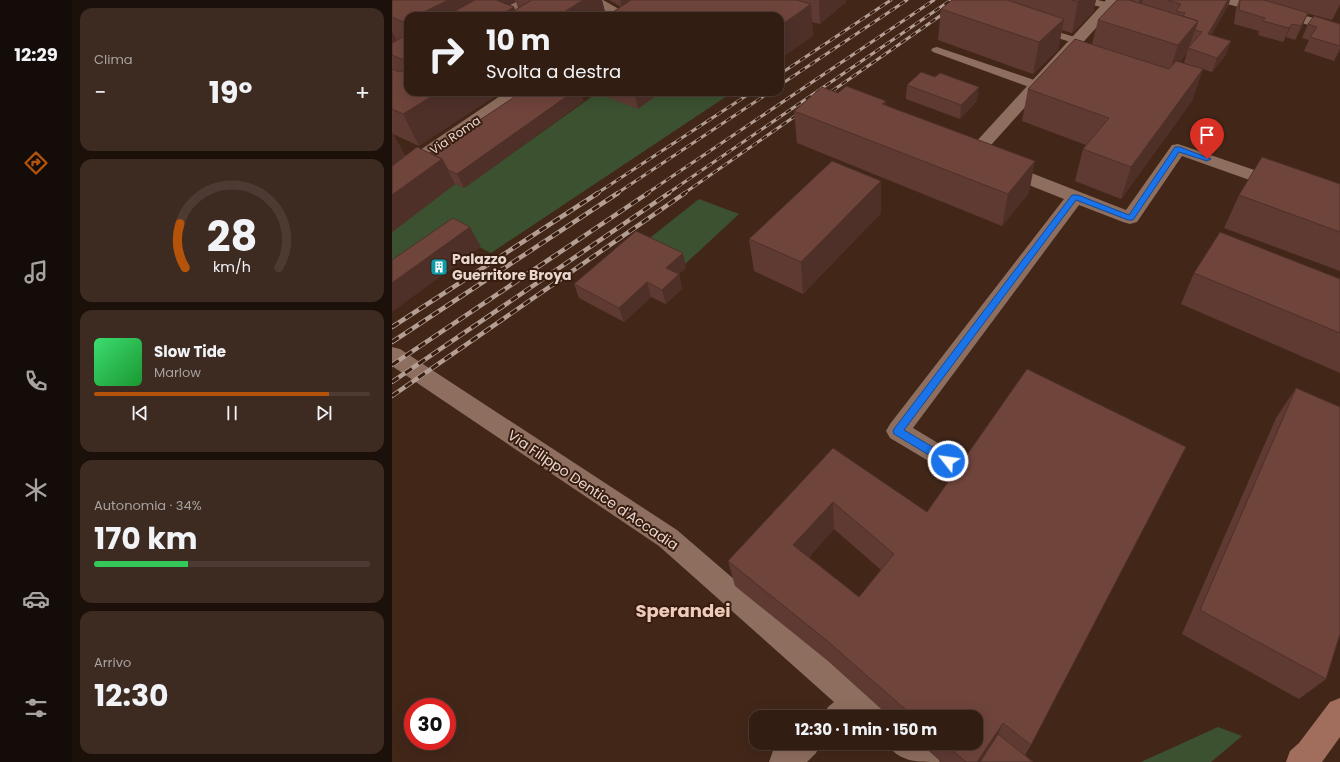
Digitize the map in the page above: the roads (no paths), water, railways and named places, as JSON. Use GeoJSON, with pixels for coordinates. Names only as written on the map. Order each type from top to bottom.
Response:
{"type":"FeatureCollection","features":[{"type":"Feature","properties":{"kind":"main road"},"geometry":{"type":"LineString","coordinates":[[1301,762],[1310,754],[1340,712]]}},
{"type":"Feature","properties":{"kind":"street"},"geometry":{"type":"LineString","coordinates":[[507,12],[529,0]]}},
{"type":"Feature","properties":{"kind":"street"},"geometry":{"type":"LineString","coordinates":[[593,0],[614,12]]}},
{"type":"Feature","properties":{"kind":"street"},"geometry":{"type":"LineString","coordinates":[[1228,0],[1340,29]]}},
{"type":"Feature","properties":{"kind":"street"},"geometry":{"type":"LineString","coordinates":[[1112,3],[1036,85],[964,153],[1130,218],[1178,149],[1296,190]]}},
{"type":"Feature","properties":{"kind":"street","name":"Via Roma"},"geometry":{"type":"LineString","coordinates":[[392,177],[512,96]]}},
{"type":"Feature","properties":{"kind":"street"},"geometry":{"type":"LineString","coordinates":[[960,468],[898,431],[1075,197]]}},
{"type":"Feature","properties":{"kind":"street","name":"Via Filippo Dentice d'Accadia"},"geometry":{"type":"LineString","coordinates":[[392,356],[668,538],[853,710]]}},
{"type":"Feature","properties":{"kind":"street"},"geometry":{"type":"LineString","coordinates":[[784,762],[798,750]]}},
{"type":"Feature","properties":{"kind":"street"},"geometry":{"type":"LineString","coordinates":[[910,750],[925,762]]}},
{"type":"Feature","properties":{"kind":"lane"},"geometry":{"type":"LineString","coordinates":[[1085,0],[1112,3]]}},
{"type":"Feature","properties":{"kind":"lane"},"geometry":{"type":"LineString","coordinates":[[1025,24],[1077,41]]}},
{"type":"Feature","properties":{"kind":"lane"},"geometry":{"type":"LineString","coordinates":[[937,50],[1036,85]]}},
{"type":"Feature","properties":{"kind":"railway"},"geometry":{"type":"LineString","coordinates":[[784,71],[891,0]]}},
{"type":"Feature","properties":{"kind":"railway"},"geometry":{"type":"LineString","coordinates":[[784,82],[907,0]]}},
{"type":"Feature","properties":{"kind":"railway"},"geometry":{"type":"LineString","coordinates":[[646,194],[934,0]]}},
{"type":"Feature","properties":{"kind":"railway"},"geometry":{"type":"LineString","coordinates":[[667,194],[951,0]]}},
{"type":"Feature","properties":{"kind":"railway"},"geometry":{"type":"LineString","coordinates":[[822,98],[963,0]]}},
{"type":"Feature","properties":{"kind":"railway"},"geometry":{"type":"LineString","coordinates":[[596,194],[746,96]]}},
{"type":"Feature","properties":{"kind":"railway"},"geometry":{"type":"LineString","coordinates":[[616,194],[764,96]]}},
{"type":"Feature","properties":{"kind":"railway"},"geometry":{"type":"LineString","coordinates":[[683,194],[804,110]]}},
{"type":"Feature","properties":{"kind":"railway"},"geometry":{"type":"LineString","coordinates":[[392,327],[598,193]]}},
{"type":"Feature","properties":{"kind":"railway"},"geometry":{"type":"LineString","coordinates":[[392,342],[618,193]]}},
{"type":"Feature","properties":{"kind":"railway"},"geometry":{"type":"LineString","coordinates":[[392,365],[648,193]]}},
{"type":"Feature","properties":{"kind":"railway"},"geometry":{"type":"LineString","coordinates":[[392,382],[669,193]]}},
{"type":"Feature","properties":{"kind":"railway"},"geometry":{"type":"LineString","coordinates":[[392,396],[685,193]]}},
{"type":"Feature","properties":{"kind":"place","name":"Palazzo Guerritore Broya"},"geometry":{"type":"Point","coordinates":[439,267]}},
{"type":"Feature","properties":{"kind":"district","name":"Sperandei"},"geometry":{"type":"Point","coordinates":[683,610]}}]}
